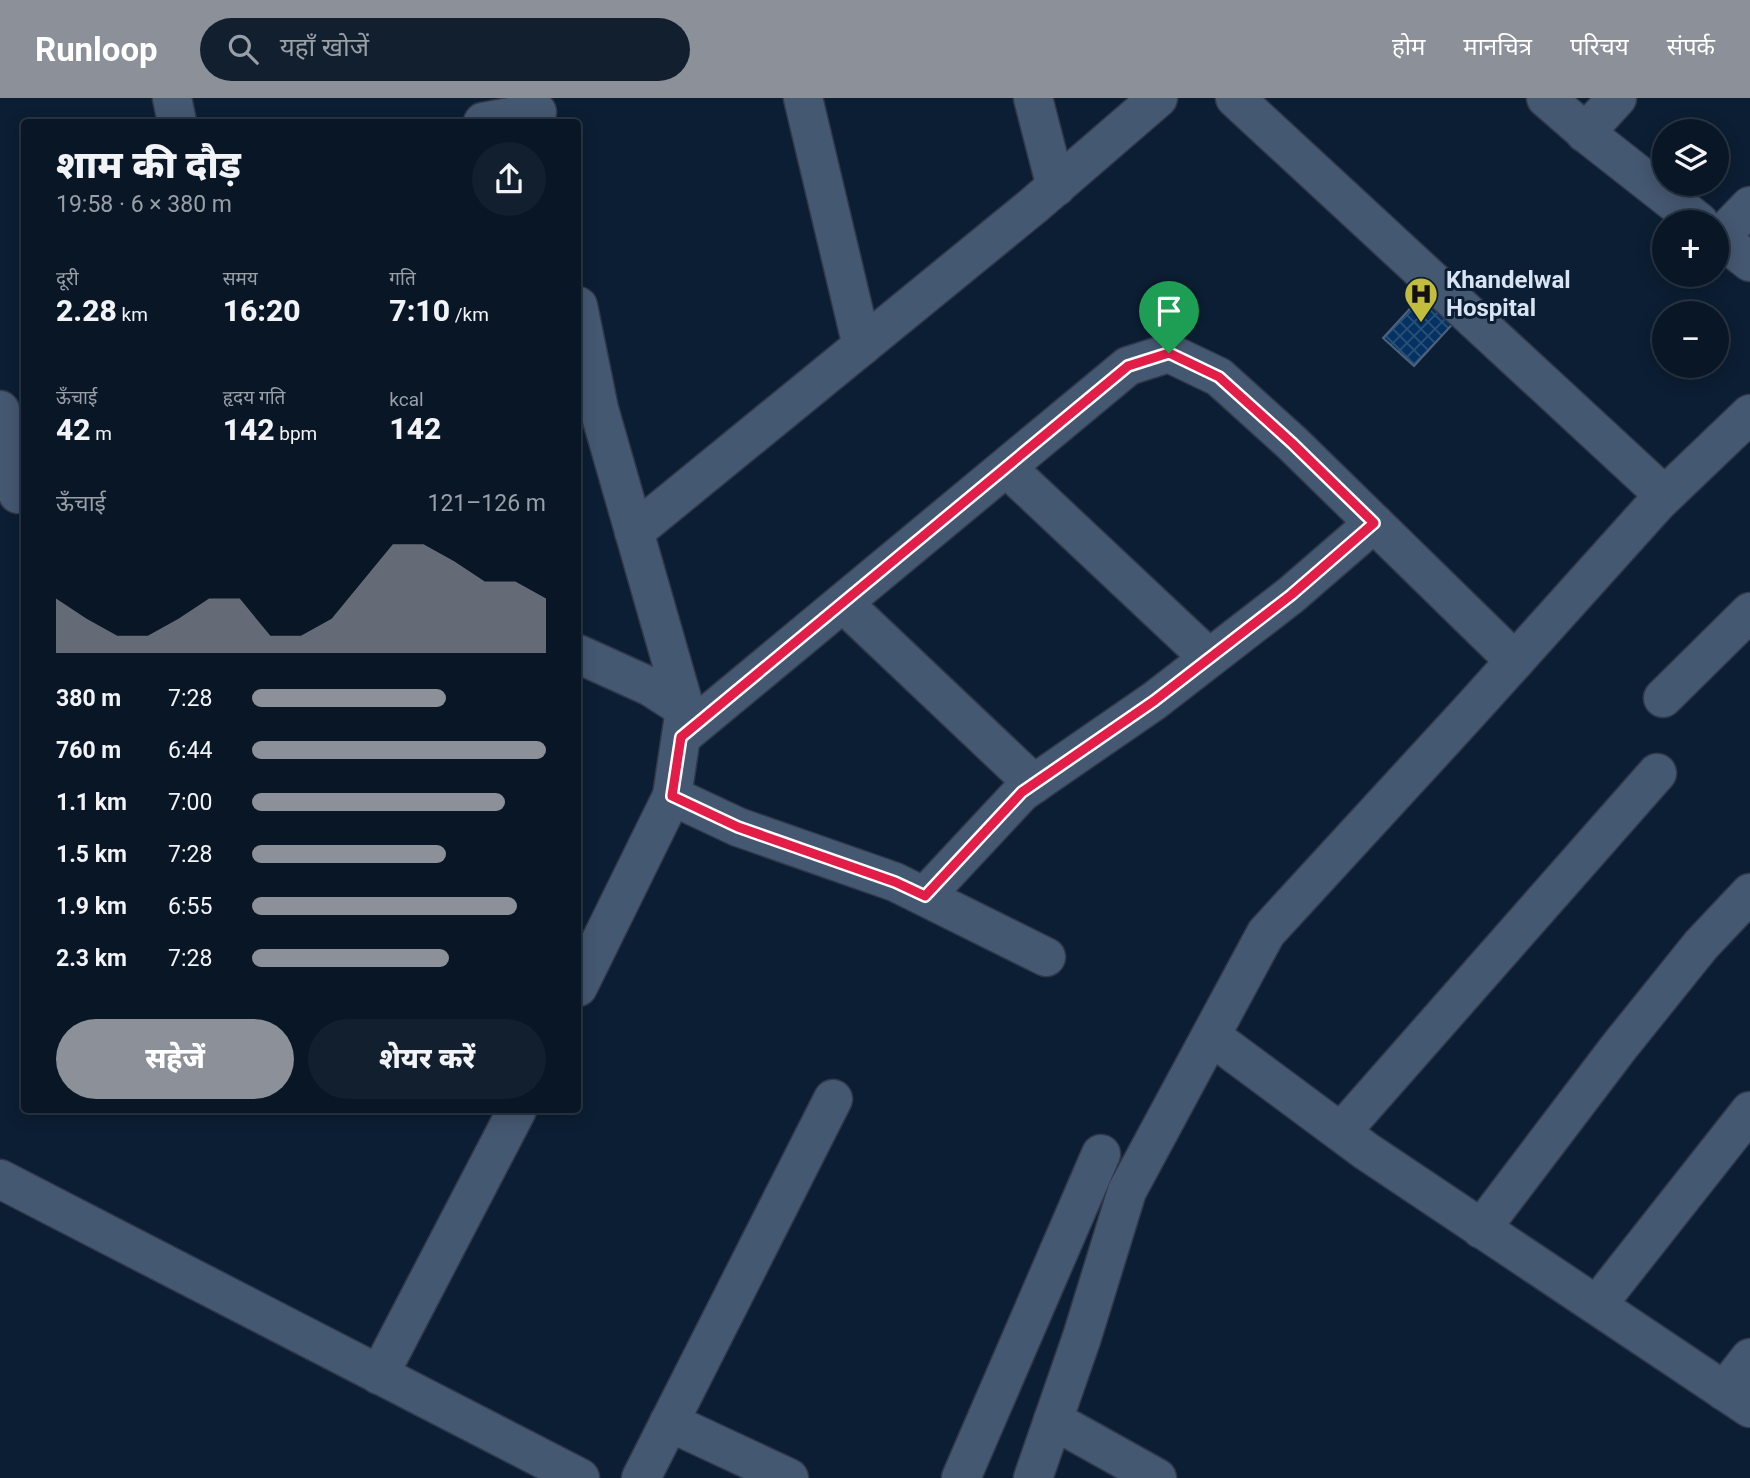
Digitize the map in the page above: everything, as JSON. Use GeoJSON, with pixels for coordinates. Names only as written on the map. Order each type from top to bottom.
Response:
{"type":"FeatureCollection","features":[{"type":"Feature","properties":{"kind":"street"},"geometry":{"type":"LineString","coordinates":[[172,98],[176,119]]}},
{"type":"Feature","properties":{"kind":"street"},"geometry":{"type":"LineString","coordinates":[[803,98],[862,346]]}},
{"type":"Feature","properties":{"kind":"street"},"geometry":{"type":"LineString","coordinates":[[1033,98],[1056,187]]}},
{"type":"Feature","properties":{"kind":"street"},"geometry":{"type":"LineString","coordinates":[[634,532],[1056,187],[1158,98]]}},
{"type":"Feature","properties":{"kind":"street"},"geometry":{"type":"LineString","coordinates":[[1235,98],[1664,495]]}},
{"type":"Feature","properties":{"kind":"street"},"geometry":{"type":"LineString","coordinates":[[1546,98],[1585,133],[1684,210]]}},
{"type":"Feature","properties":{"kind":"street"},"geometry":{"type":"LineString","coordinates":[[1585,133],[1617,98]]}},
{"type":"Feature","properties":{"kind":"street"},"geometry":{"type":"LineString","coordinates":[[497,119],[536,111]]}},
{"type":"Feature","properties":{"kind":"street"},"geometry":{"type":"LineString","coordinates":[[1729,220],[1750,206]]}},
{"type":"Feature","properties":{"kind":"street"},"geometry":{"type":"LineString","coordinates":[[1729,245],[1750,262]]}},
{"type":"Feature","properties":{"kind":"street"},"geometry":{"type":"LineString","coordinates":[[581,328],[599,409],[683,723],[672,796],[581,981]]}},
{"type":"Feature","properties":{"kind":"street"},"geometry":{"type":"LineString","coordinates":[[683,723],[843,603],[1128,366],[1169,353],[1219,377],[1292,443],[1515,661]]}},
{"type":"Feature","properties":{"kind":"street"},"geometry":{"type":"LineString","coordinates":[[0,410],[14,492]]}},
{"type":"Feature","properties":{"kind":"street"},"geometry":{"type":"LineString","coordinates":[[1033,1478],[1082,1337],[1127,1191],[1266,933],[1664,495],[1750,414]]}},
{"type":"Feature","properties":{"kind":"street"},"geometry":{"type":"LineString","coordinates":[[1006,468],[1209,658]]}},
{"type":"Feature","properties":{"kind":"street"},"geometry":{"type":"LineString","coordinates":[[925,896],[1022,792],[1154,701],[1291,595],[1374,523]]}},
{"type":"Feature","properties":{"kind":"street"},"geometry":{"type":"LineString","coordinates":[[843,603],[1034,784]]}},
{"type":"Feature","properties":{"kind":"street"},"geometry":{"type":"LineString","coordinates":[[1663,698],[1750,612]]}},
{"type":"Feature","properties":{"kind":"street"},"geometry":{"type":"LineString","coordinates":[[581,654],[651,687],[683,723]]}},
{"type":"Feature","properties":{"kind":"street"},"geometry":{"type":"LineString","coordinates":[[1341,1132],[1657,773]]}},
{"type":"Feature","properties":{"kind":"street"},"geometry":{"type":"LineString","coordinates":[[672,796],[738,827],[895,882],[1046,957]]}},
{"type":"Feature","properties":{"kind":"street"},"geometry":{"type":"LineString","coordinates":[[1481,1229],[1700,944],[1750,893]]}},
{"type":"Feature","properties":{"kind":"street"},"geometry":{"type":"LineString","coordinates":[[1211,1036],[1341,1132],[1481,1229],[1737,1400],[1750,1358]]}},
{"type":"Feature","properties":{"kind":"street"},"geometry":{"type":"LineString","coordinates":[[641,1478],[833,1098]]}},
{"type":"Feature","properties":{"kind":"street"},"geometry":{"type":"LineString","coordinates":[[1597,1306],[1750,1111]]}},
{"type":"Feature","properties":{"kind":"street"},"geometry":{"type":"LineString","coordinates":[[379,1375],[515,1113]]}},
{"type":"Feature","properties":{"kind":"street"},"geometry":{"type":"LineString","coordinates":[[961,1478],[1101,1154]]}},
{"type":"Feature","properties":{"kind":"street"},"geometry":{"type":"LineString","coordinates":[[0,1179],[580,1478]]}},
{"type":"Feature","properties":{"kind":"street"},"geometry":{"type":"LineString","coordinates":[[1053,1420],[1157,1478]]}},
{"type":"Feature","properties":{"kind":"street"},"geometry":{"type":"LineString","coordinates":[[669,1422],[789,1478]]}},
{"type":"Feature","properties":{"kind":"building"},"geometry":{"type":"Polygon","coordinates":[[[1428,289],[1459,317],[1414,366],[1383,338],[1428,289]]]}},
{"type":"Feature","properties":{"kind":"place","name":"Khandelwal Hospital"},"geometry":{"type":"Point","coordinates":[1421,324]}},
{"type":"Feature","properties":{"kind":"route"},"geometry":{"type":"LineString","coordinates":[[1169,353],[1219,377],[1374,523],[1291,595],[1154,701],[1022,792],[925,896],[895,882],[738,827],[672,796],[681,737],[1128,366],[1169,353]]}}]}
